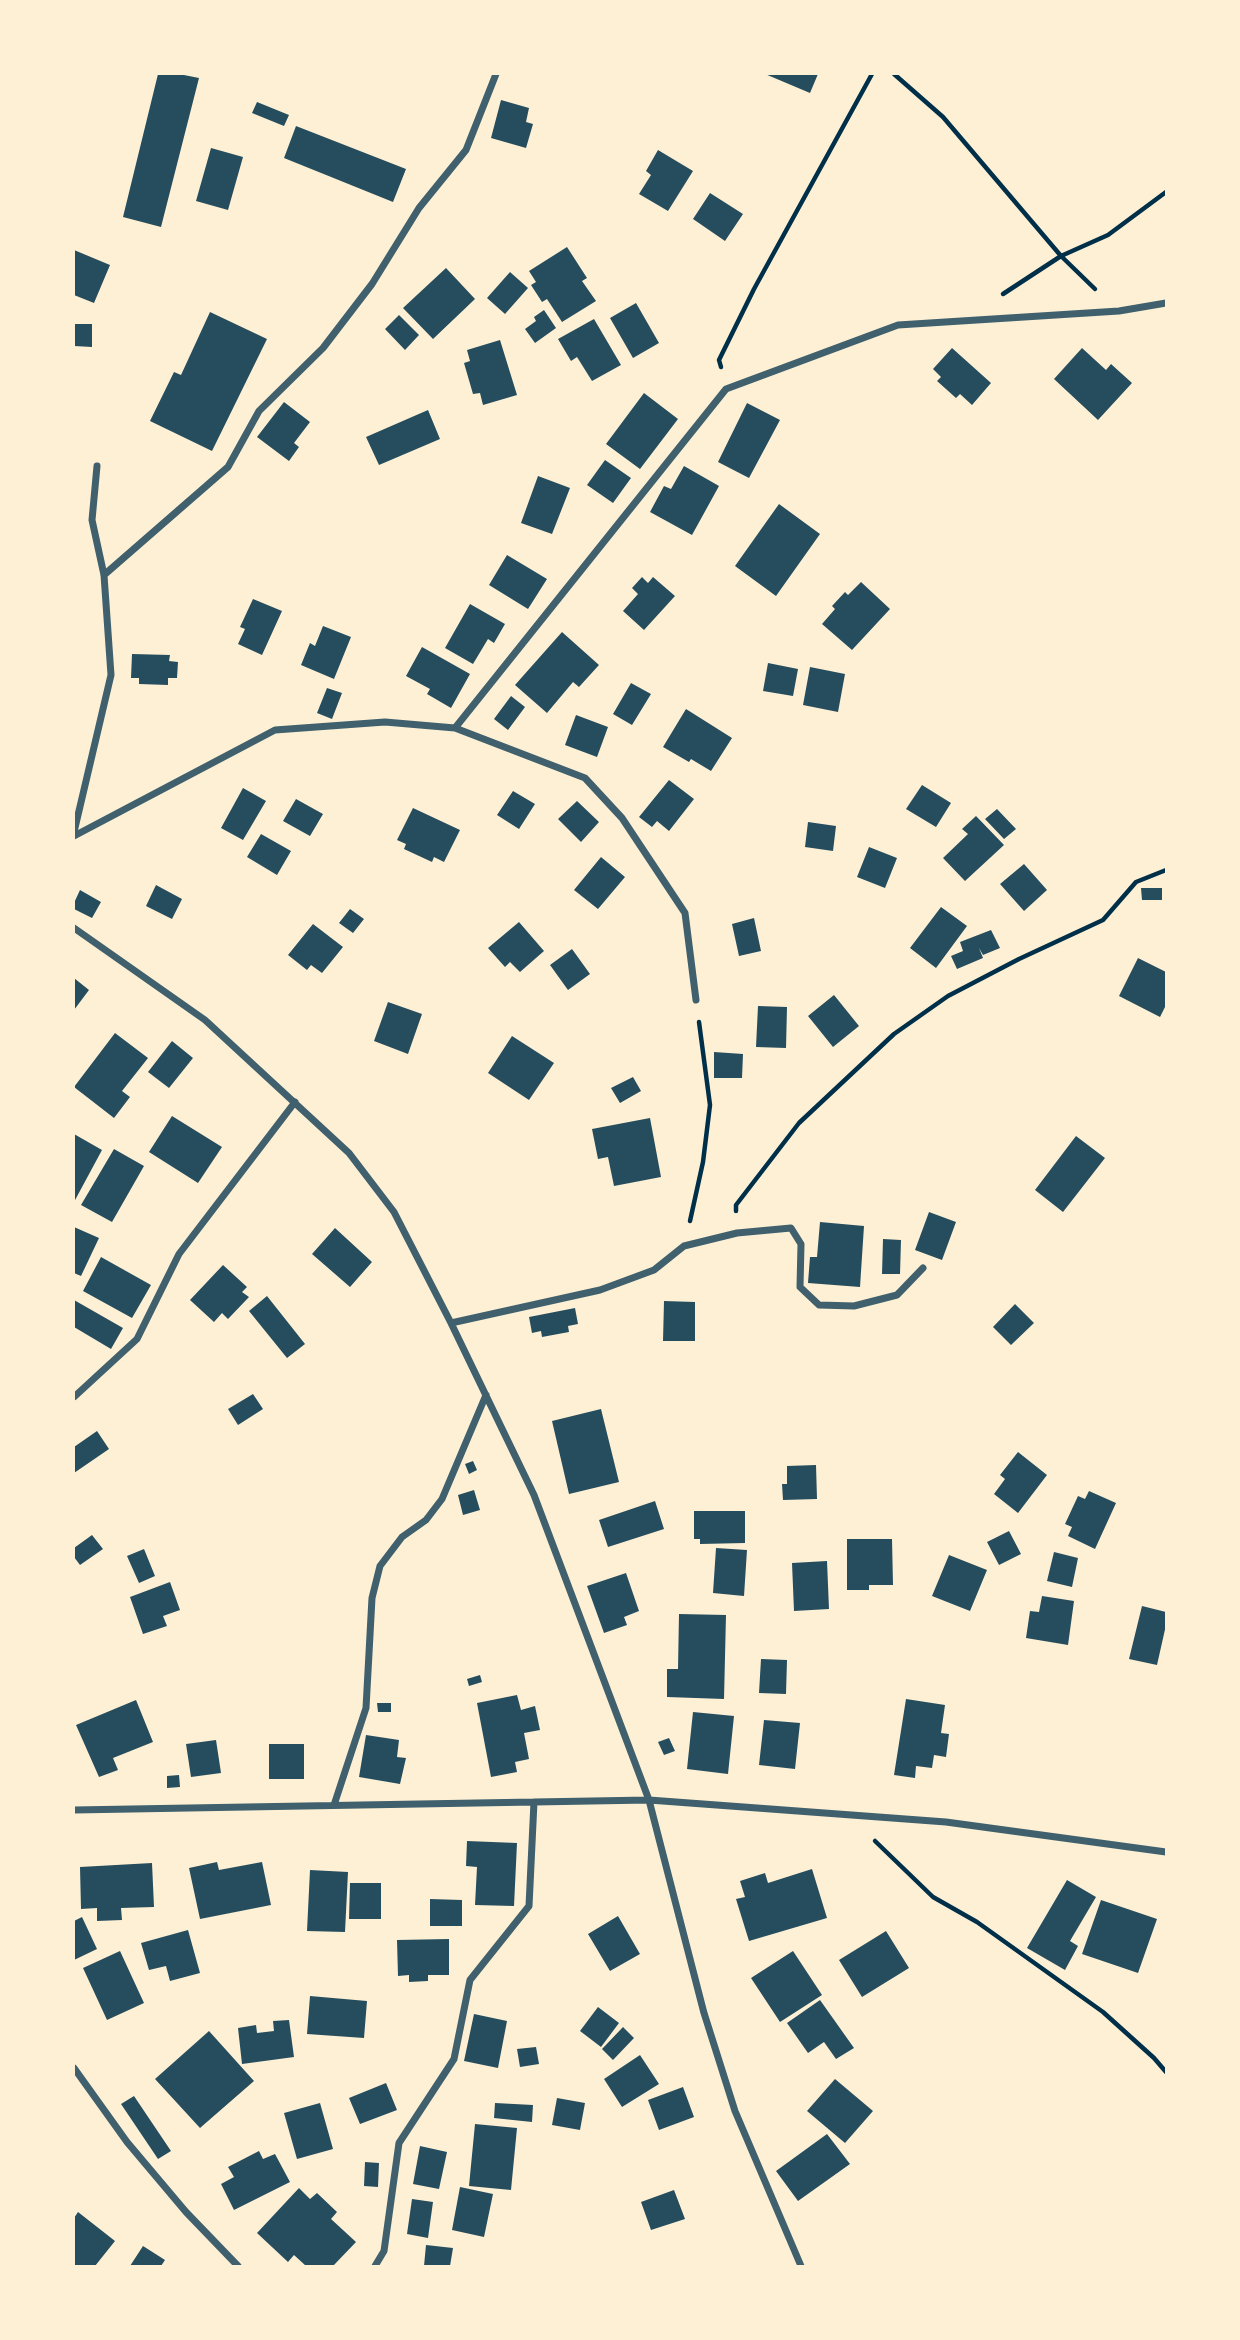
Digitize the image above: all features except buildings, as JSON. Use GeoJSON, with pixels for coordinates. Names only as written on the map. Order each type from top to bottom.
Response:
{"type":"FeatureCollection","features":[{"type":"Feature","properties":{"kind":"street"},"geometry":{"type":"LineString","coordinates":[[104,575],[228,467],[259,411],[323,348],[372,285],[419,208],[466,150],[496,74]]}},
{"type":"Feature","properties":{"kind":"street"},"geometry":{"type":"LineString","coordinates":[[455,728],[726,389],[898,326],[1119,311],[1167,303]]}},
{"type":"Feature","properties":{"kind":"street"},"geometry":{"type":"LineString","coordinates":[[74,834],[111,675],[104,575],[92,520],[97,466]]}},
{"type":"Feature","properties":{"kind":"street"},"geometry":{"type":"LineString","coordinates":[[74,834],[275,730],[385,722],[455,728],[585,778],[622,817],[684,912],[696,1000]]}},
{"type":"Feature","properties":{"kind":"street"},"geometry":{"type":"LineString","coordinates":[[74,928],[205,1020],[349,1153],[394,1212],[451,1322],[534,1495],[649,1800],[704,2013],[735,2111],[802,2266]]}},
{"type":"Feature","properties":{"kind":"street"},"geometry":{"type":"LineString","coordinates":[[74,1397],[137,1339],[179,1254],[295,1102]]}},
{"type":"Feature","properties":{"kind":"street"},"geometry":{"type":"LineString","coordinates":[[451,1322],[600,1290],[654,1270],[684,1246],[737,1233],[791,1227],[802,1244],[800,1287],[819,1305],[853,1306],[897,1294],[923,1268]]}},
{"type":"Feature","properties":{"kind":"street"},"geometry":{"type":"LineString","coordinates":[[334,1805],[366,1709],[372,1598],[380,1566],[402,1537],[426,1520],[442,1499],[486,1395]]}},
{"type":"Feature","properties":{"kind":"street"},"geometry":{"type":"LineString","coordinates":[[74,1810],[649,1800],[946,1822],[1167,1852]]}},
{"type":"Feature","properties":{"kind":"street"},"geometry":{"type":"LineString","coordinates":[[375,2266],[384,2250],[398,2143],[454,2059],[470,1980],[529,1906],[534,1802]]}},
{"type":"Feature","properties":{"kind":"street"},"geometry":{"type":"LineString","coordinates":[[74,2068],[127,2142],[186,2212],[237,2266]]}},
{"type":"Feature","properties":{"kind":"path"},"geometry":{"type":"LineString","coordinates":[[726,389],[719,360],[754,289],[872,74]]}},
{"type":"Feature","properties":{"kind":"path"},"geometry":{"type":"LineString","coordinates":[[894,74],[943,117],[1061,256],[1119,311]]}},
{"type":"Feature","properties":{"kind":"path"},"geometry":{"type":"LineString","coordinates":[[986,320],[995,300],[1061,256],[1108,235],[1167,192]]}},
{"type":"Feature","properties":{"kind":"path"},"geometry":{"type":"LineString","coordinates":[[737,1233],[736,1205],[799,1123],[894,1034],[948,996],[1103,920],[1136,882],[1167,870]]}},
{"type":"Feature","properties":{"kind":"path"},"geometry":{"type":"LineString","coordinates":[[684,1246],[703,1162],[710,1105],[696,1000]]}},
{"type":"Feature","properties":{"kind":"path"},"geometry":{"type":"LineString","coordinates":[[847,1815],[933,1896],[977,1922],[1103,2012],[1167,2072]]}}]}
